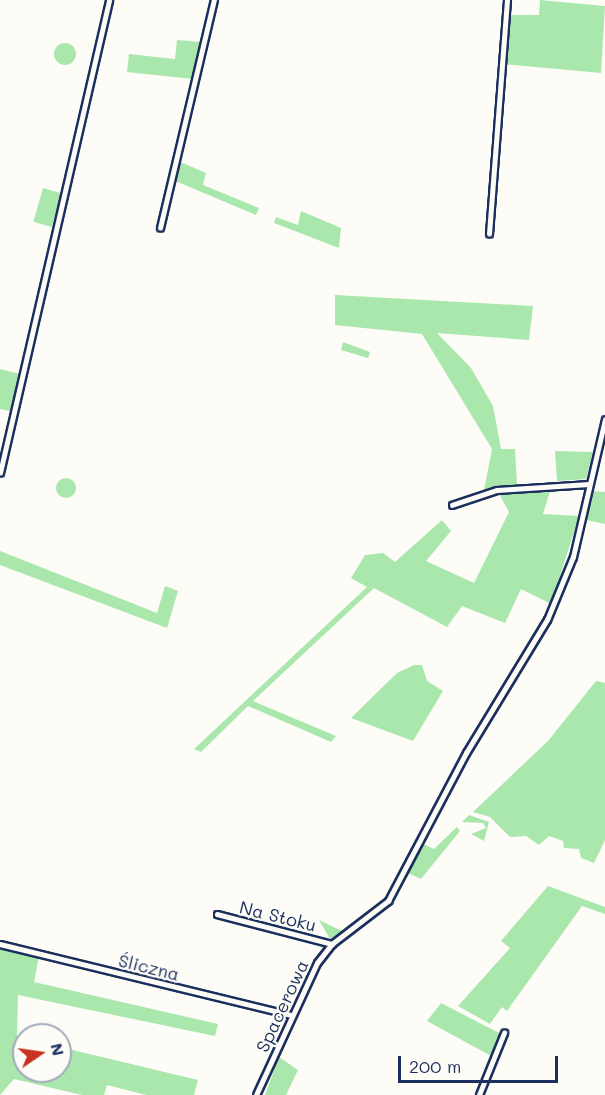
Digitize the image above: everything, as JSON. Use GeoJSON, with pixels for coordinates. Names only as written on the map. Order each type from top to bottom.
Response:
{"type":"FeatureCollection","features":[{"type":"Feature","properties":{"kind":"street"},"geometry":{"type":"LineString","coordinates":[[0,473],[109,0]]}},
{"type":"Feature","properties":{"kind":"street"},"geometry":{"type":"LineString","coordinates":[[160,228],[214,0]]}},
{"type":"Feature","properties":{"kind":"street"},"geometry":{"type":"LineString","coordinates":[[489,234],[507,0]]}},
{"type":"Feature","properties":{"kind":"street"},"geometry":{"type":"LineString","coordinates":[[332,944],[343,938],[388,901],[466,753],[514,682],[564,582],[605,420]]}},
{"type":"Feature","properties":{"kind":"street"},"geometry":{"type":"LineString","coordinates":[[452,505],[497,490],[589,484]]}},
{"type":"Feature","properties":{"kind":"street","name":"Na Stoku"},"geometry":{"type":"LineString","coordinates":[[217,914],[332,944]]}},
{"type":"Feature","properties":{"kind":"street","name":"Śliczna"},"geometry":{"type":"LineString","coordinates":[[0,944],[291,1015]]}},
{"type":"Feature","properties":{"kind":"street","name":"Spacerowa"},"geometry":{"type":"LineString","coordinates":[[256,1095],[291,1015],[332,944]]}},
{"type":"Feature","properties":{"kind":"street"},"geometry":{"type":"LineString","coordinates":[[479,1095],[504,1033]]}},
{"type":"Feature","properties":{"kind":"green space"},"geometry":{"type":"Polygon","coordinates":[[[540,0],[605,6],[601,73],[503,64],[506,15],[539,15],[540,0]]]}},
{"type":"Feature","properties":{"kind":"green space"},"geometry":{"type":"Polygon","coordinates":[[[177,40],[202,42],[193,79],[127,72],[129,54],[175,59],[177,40]]]}},
{"type":"Feature","properties":{"kind":"green space"},"geometry":{"type":"Polygon","coordinates":[[[65,43],[73,46],[76,54],[73,62],[65,65],[57,62],[54,54],[57,46],[65,43]]]}},
{"type":"Feature","properties":{"kind":"green space"},"geometry":{"type":"Polygon","coordinates":[[[82,127],[66,210],[63,209],[82,127]]]}},
{"type":"Feature","properties":{"kind":"green space"},"geometry":{"type":"Polygon","coordinates":[[[178,161],[206,173],[203,185],[259,208],[256,215],[173,180],[178,161]]]}},
{"type":"Feature","properties":{"kind":"green space"},"geometry":{"type":"Polygon","coordinates":[[[43,188],[61,193],[52,227],[33,222],[43,188]]]}},
{"type":"Feature","properties":{"kind":"green space"},"geometry":{"type":"Polygon","coordinates":[[[301,211],[341,228],[339,248],[274,223],[276,217],[298,225],[301,211]]]}},
{"type":"Feature","properties":{"kind":"green space"},"geometry":{"type":"Polygon","coordinates":[[[335,295],[533,306],[529,340],[437,333],[471,368],[493,406],[501,449],[515,449],[517,486],[484,490],[492,449],[422,334],[335,325],[335,295]]]}},
{"type":"Feature","properties":{"kind":"green space"},"geometry":{"type":"Polygon","coordinates":[[[343,342],[370,352],[368,358],[341,350],[343,342]]]}},
{"type":"Feature","properties":{"kind":"green space"},"geometry":{"type":"Polygon","coordinates":[[[0,369],[20,374],[10,411],[0,409],[0,369]]]}},
{"type":"Feature","properties":{"kind":"green space"},"geometry":{"type":"Polygon","coordinates":[[[555,451],[593,452],[586,479],[557,481],[555,451]]]}},
{"type":"Feature","properties":{"kind":"green space"},"geometry":{"type":"Polygon","coordinates":[[[66,478],[73,481],[76,488],[73,495],[66,498],[59,495],[56,488],[59,481],[66,478]]]}},
{"type":"Feature","properties":{"kind":"green space"},"geometry":{"type":"Polygon","coordinates":[[[551,488],[543,514],[579,516],[551,604],[521,589],[505,623],[462,606],[447,627],[374,588],[253,701],[336,736],[331,742],[248,706],[201,752],[194,749],[367,587],[351,578],[365,555],[383,553],[395,562],[442,520],[451,531],[426,561],[474,583],[509,512],[498,492],[551,488]]]}},
{"type":"Feature","properties":{"kind":"green space"},"geometry":{"type":"Polygon","coordinates":[[[592,491],[605,492],[605,524],[586,520],[592,491]]]}},
{"type":"Feature","properties":{"kind":"green space"},"geometry":{"type":"Polygon","coordinates":[[[0,551],[157,613],[165,586],[178,591],[167,628],[0,565],[0,551]]]}},
{"type":"Feature","properties":{"kind":"green space"},"geometry":{"type":"Polygon","coordinates":[[[414,665],[422,665],[427,681],[443,691],[413,741],[351,718],[397,673],[414,665]]]}},
{"type":"Feature","properties":{"kind":"green space"},"geometry":{"type":"Polygon","coordinates":[[[596,681],[605,683],[605,840],[594,863],[581,858],[579,849],[564,848],[563,841],[549,836],[539,845],[526,836],[510,837],[490,817],[473,812],[548,741],[596,681]]]}},
{"type":"Feature","properties":{"kind":"green space"},"geometry":{"type":"Polygon","coordinates":[[[469,815],[489,822],[484,841],[471,834],[486,828],[483,823],[462,822],[469,815]]]}},
{"type":"Feature","properties":{"kind":"green space"},"geometry":{"type":"Polygon","coordinates":[[[457,827],[460,831],[421,879],[408,873],[423,844],[434,849],[457,827]]]}},
{"type":"Feature","properties":{"kind":"green space"},"geometry":{"type":"Polygon","coordinates":[[[548,886],[605,907],[605,914],[582,906],[507,1011],[502,1007],[490,1024],[458,1006],[510,948],[501,941],[548,886]]]}},
{"type":"Feature","properties":{"kind":"green space"},"geometry":{"type":"Polygon","coordinates":[[[319,920],[342,931],[330,939],[319,920]]]}},
{"type":"Feature","properties":{"kind":"green space"},"geometry":{"type":"Polygon","coordinates":[[[0,947],[39,956],[34,982],[218,1024],[215,1036],[18,995],[17,1023],[12,1023],[12,1081],[0,1095],[0,947]]]}},
{"type":"Feature","properties":{"kind":"green space"},"geometry":{"type":"Polygon","coordinates":[[[441,1003],[501,1034],[493,1057],[427,1021],[441,1003]]]}},
{"type":"Feature","properties":{"kind":"green space"},"geometry":{"type":"Polygon","coordinates":[[[72,1050],[198,1080],[194,1095],[146,1095],[107,1085],[104,1095],[82,1095],[31,1083],[72,1083],[72,1050]]]}},
{"type":"Feature","properties":{"kind":"green space"},"geometry":{"type":"Polygon","coordinates":[[[279,1057],[298,1070],[286,1095],[265,1095],[279,1057]]]}}]}
